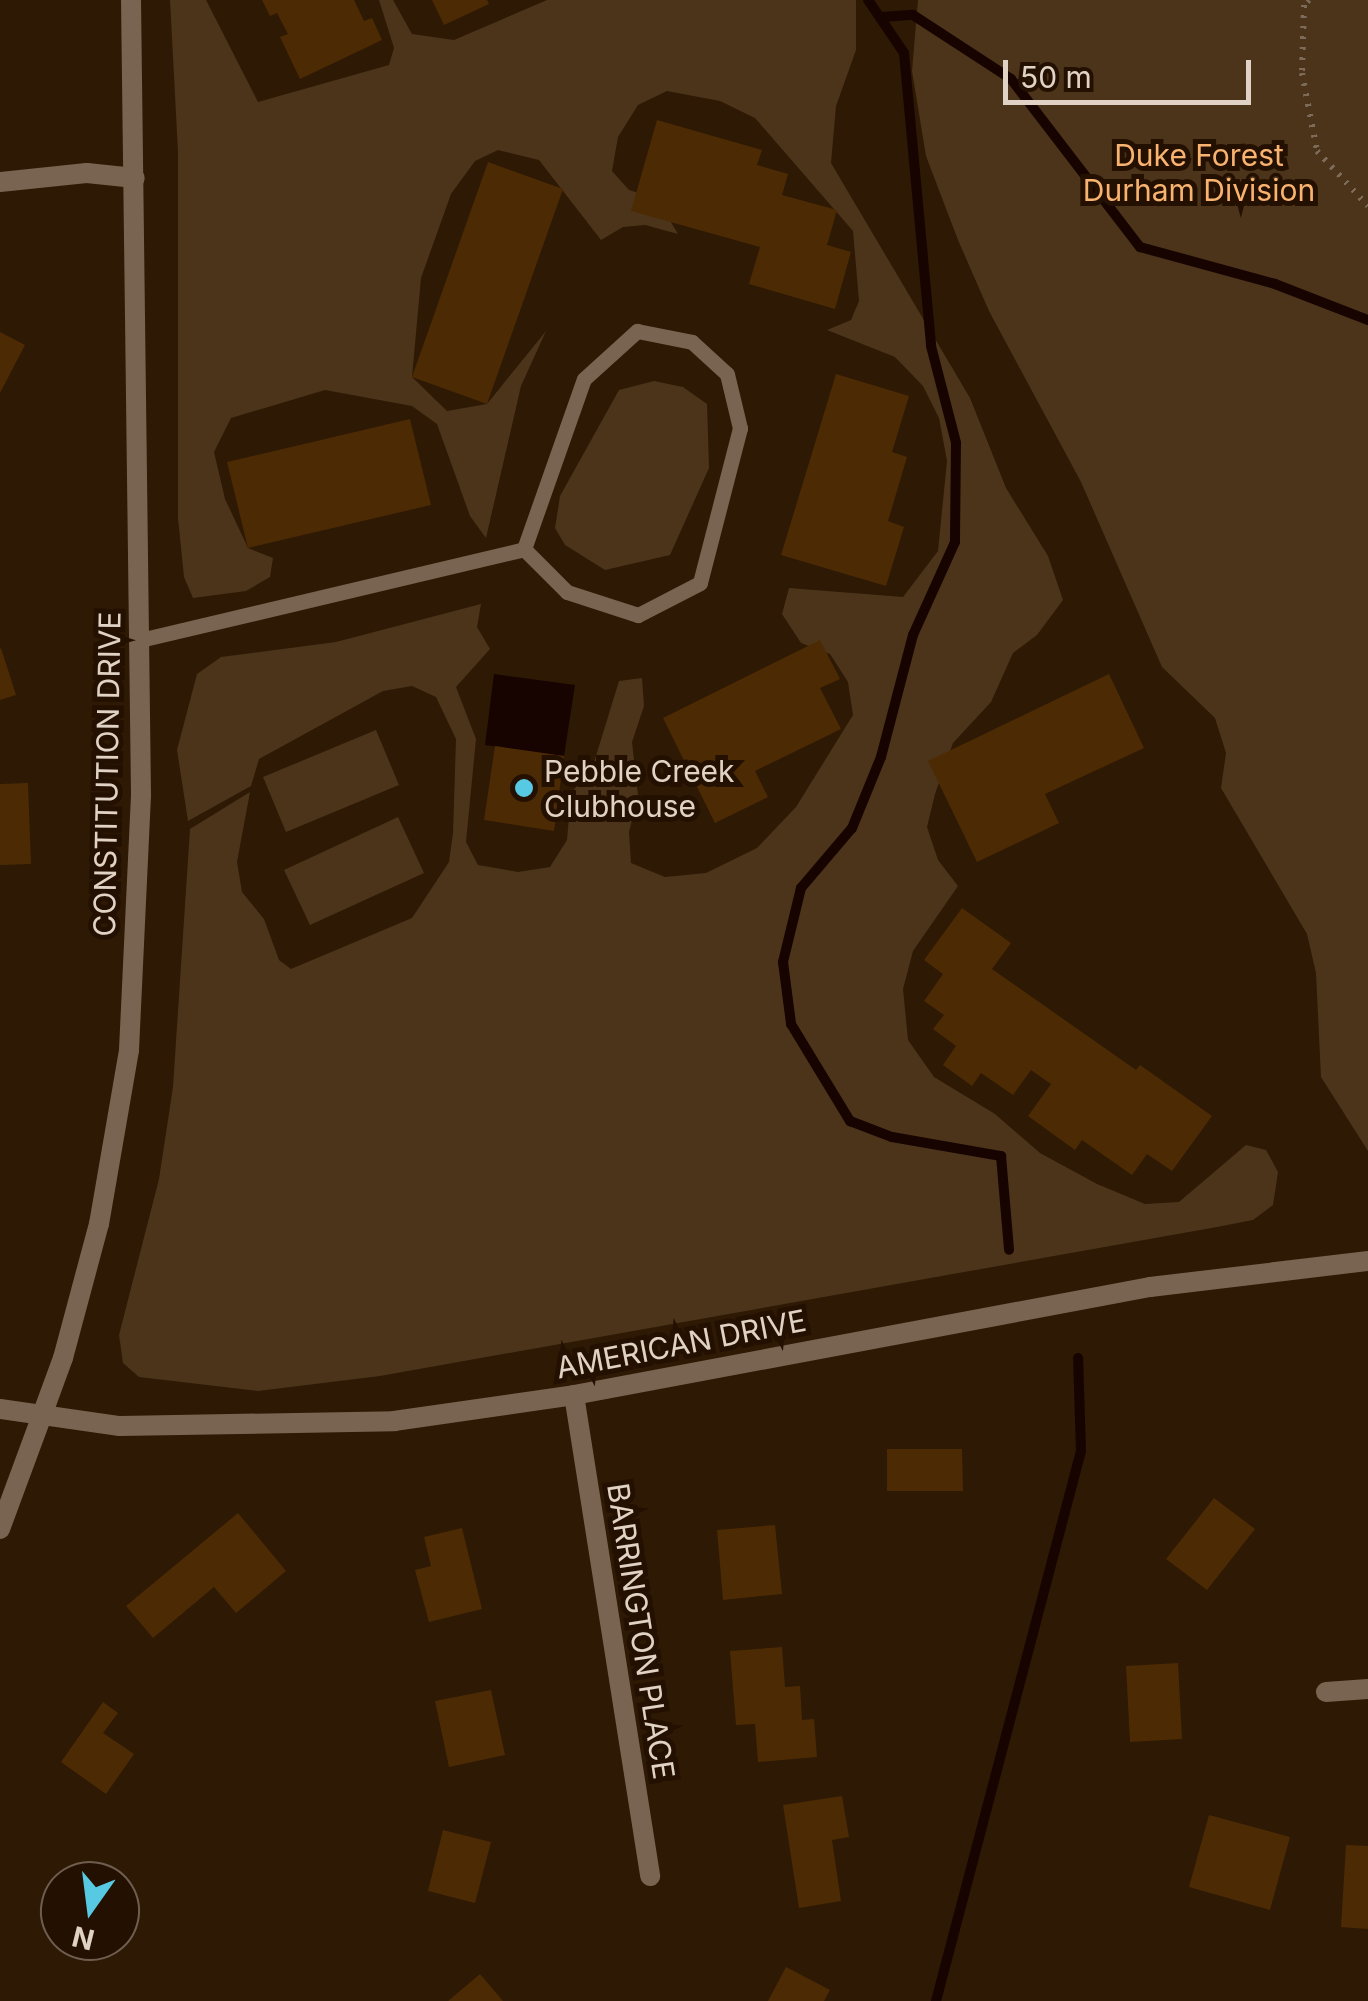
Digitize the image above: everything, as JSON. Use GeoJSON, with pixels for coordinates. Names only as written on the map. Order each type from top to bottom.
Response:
{"type":"FeatureCollection","features":[{"type":"Feature","properties":{"kind":"street","name":"CONSTITUTION DRIVE"},"geometry":{"type":"LineString","coordinates":[[0,1529],[63,1358],[99,1224],[129,1050],[141,795],[131,0]]}},
{"type":"Feature","properties":{"kind":"street"},"geometry":{"type":"LineString","coordinates":[[0,182],[87,173],[135,178]]}},
{"type":"Feature","properties":{"kind":"street","name":"AMERICAN DRIVE"},"geometry":{"type":"LineString","coordinates":[[0,1409],[42,1418],[120,1426],[394,1421],[574,1395],[1231,1274],[1368,1261]]}},
{"type":"Feature","properties":{"kind":"street","name":"BARRINGTON PLACE"},"geometry":{"type":"LineString","coordinates":[[574,1395],[650,1876]]}},
{"type":"Feature","properties":{"kind":"street"},"geometry":{"type":"LineString","coordinates":[[1326,1692],[1368,1689]]}},
{"type":"Feature","properties":{"kind":"lane"},"geometry":{"type":"LineString","coordinates":[[637,331],[692,342],[727,374],[740,428],[700,583],[638,615],[567,592],[524,550],[584,380],[637,331]]}},
{"type":"Feature","properties":{"kind":"lane"},"geometry":{"type":"LineString","coordinates":[[140,640],[524,550]]}},
{"type":"Feature","properties":{"kind":"path"},"geometry":{"type":"LineString","coordinates":[[1309,0],[1304,5],[1302,72],[1317,151],[1368,206]]}},
{"type":"Feature","properties":{"kind":"green space"},"geometry":{"type":"Polygon","coordinates":[[[170,0],[206,0],[258,102],[389,65],[394,48],[379,0],[393,0],[412,34],[454,40],[547,0],[856,0],[856,50],[836,106],[831,163],[970,398],[1006,488],[1048,556],[1063,600],[1037,635],[1013,653],[991,702],[953,743],[935,794],[927,827],[938,860],[958,886],[913,951],[903,989],[908,1040],[934,1077],[995,1114],[1040,1153],[1097,1184],[1145,1204],[1179,1202],[1246,1145],[1266,1150],[1278,1172],[1273,1205],[1253,1220],[1217,1227],[380,1376],[258,1391],[139,1377],[123,1363],[119,1335],[159,1179],[173,1087],[190,829],[250,792],[237,862],[242,892],[264,919],[279,960],[291,969],[412,918],[449,862],[453,833],[456,739],[436,697],[412,686],[383,691],[259,759],[251,786],[188,821],[177,750],[197,674],[221,657],[336,642],[481,604],[477,627],[490,649],[456,687],[476,739],[466,842],[478,865],[518,872],[550,867],[567,840],[571,793],[592,769],[619,681],[642,678],[644,706],[632,742],[638,795],[629,832],[631,863],[665,877],[706,873],[757,848],[796,807],[853,715],[848,682],[830,654],[801,643],[782,614],[789,588],[903,597],[938,551],[947,461],[939,418],[923,386],[895,357],[827,330],[851,320],[859,301],[853,231],[755,118],[720,101],[667,91],[638,105],[618,137],[612,171],[629,190],[657,199],[678,234],[645,225],[623,227],[601,240],[539,160],[498,150],[475,161],[451,194],[421,278],[412,377],[447,411],[487,404],[546,331],[521,386],[486,538],[470,516],[437,424],[412,406],[325,390],[231,418],[214,452],[225,499],[248,548],[273,558],[270,577],[246,591],[193,598],[184,577],[178,518],[178,152],[170,0]]]}},
{"type":"Feature","properties":{"kind":"green space","name":"Duke Forest Durham Division"},"geometry":{"type":"Polygon","coordinates":[[[918,0],[1368,0],[1368,1151],[1321,1077],[1316,973],[1307,934],[1221,788],[1226,753],[1215,718],[1162,667],[1081,482],[989,311],[958,240],[926,156],[912,71],[918,0]]]}},
{"type":"Feature","properties":{"kind":"green space"},"geometry":{"type":"Polygon","coordinates":[[[654,381],[683,387],[707,404],[709,468],[670,555],[605,570],[565,545],[555,528],[560,496],[619,390],[654,381]]]}},
{"type":"Feature","properties":{"kind":"green space"},"geometry":{"type":"Polygon","coordinates":[[[376,730],[399,785],[286,832],[263,777],[376,730]]]}},
{"type":"Feature","properties":{"kind":"green space"},"geometry":{"type":"Polygon","coordinates":[[[398,817],[424,873],[310,925],[284,870],[398,817]]]}},
{"type":"Feature","properties":{"kind":"shaded area"},"geometry":{"type":"Polygon","coordinates":[[[494,674],[575,685],[564,756],[485,745],[494,674]]]}},
{"type":"Feature","properties":{"kind":"building"},"geometry":{"type":"Polygon","coordinates":[[[262,0],[354,0],[364,21],[372,18],[382,40],[300,79],[280,37],[288,34],[277,13],[270,16],[262,0]]]}},
{"type":"Feature","properties":{"kind":"building"},"geometry":{"type":"Polygon","coordinates":[[[432,0],[487,0],[489,4],[444,25],[432,0]]]}},
{"type":"Feature","properties":{"kind":"building"},"geometry":{"type":"Polygon","coordinates":[[[657,120],[762,150],[757,165],[788,174],[782,195],[837,210],[827,245],[851,252],[835,309],[749,284],[760,247],[631,211],[657,120]]]}},
{"type":"Feature","properties":{"kind":"building"},"geometry":{"type":"Polygon","coordinates":[[[488,162],[563,189],[487,404],[412,377],[488,162]]]}},
{"type":"Feature","properties":{"kind":"building"},"geometry":{"type":"Polygon","coordinates":[[[0,332],[25,345],[0,393],[0,332]]]}},
{"type":"Feature","properties":{"kind":"building"},"geometry":{"type":"Polygon","coordinates":[[[836,374],[909,396],[892,452],[907,457],[888,521],[904,527],[886,586],[781,555],[836,374]]]}},
{"type":"Feature","properties":{"kind":"building"},"geometry":{"type":"Polygon","coordinates":[[[410,419],[431,505],[248,548],[227,462],[410,419]]]}},
{"type":"Feature","properties":{"kind":"building"},"geometry":{"type":"Polygon","coordinates":[[[820,640],[840,679],[820,688],[841,729],[755,771],[768,797],[715,823],[663,718],[820,640]]]}},
{"type":"Feature","properties":{"kind":"building"},"geometry":{"type":"Polygon","coordinates":[[[0,649],[16,695],[0,700],[0,649]]]}},
{"type":"Feature","properties":{"kind":"building"},"geometry":{"type":"Polygon","coordinates":[[[1109,674],[1144,748],[1045,794],[1059,823],[977,862],[928,761],[1109,674]]]}},
{"type":"Feature","properties":{"kind":"building","name":"Pebble Creek Clubhouse"},"geometry":{"type":"Polygon","coordinates":[[[495,746],[564,756],[554,831],[484,820],[495,746]]]}},
{"type":"Feature","properties":{"kind":"building"},"geometry":{"type":"Polygon","coordinates":[[[28,783],[31,864],[0,865],[0,784],[28,783]]]}},
{"type":"Feature","properties":{"kind":"building"},"geometry":{"type":"Polygon","coordinates":[[[962,908],[1011,943],[992,969],[1136,1070],[1140,1065],[1212,1116],[1172,1171],[1147,1154],[1132,1175],[1082,1140],[1075,1150],[1028,1116],[1051,1084],[1031,1070],[1013,1095],[981,1073],[972,1086],[943,1065],[956,1046],[933,1029],[944,1015],[924,1001],[943,974],[924,960],[962,908]]]}},
{"type":"Feature","properties":{"kind":"building"},"geometry":{"type":"Polygon","coordinates":[[[887,1449],[962,1449],[963,1491],[887,1491],[887,1449]]]}},
{"type":"Feature","properties":{"kind":"building"},"geometry":{"type":"Polygon","coordinates":[[[1214,1498],[1255,1529],[1207,1590],[1166,1559],[1214,1498]]]}},
{"type":"Feature","properties":{"kind":"building"},"geometry":{"type":"Polygon","coordinates":[[[238,1513],[286,1571],[236,1613],[214,1587],[153,1638],[126,1606],[238,1513]]]}},
{"type":"Feature","properties":{"kind":"building"},"geometry":{"type":"Polygon","coordinates":[[[775,1525],[782,1594],[723,1600],[717,1530],[775,1525]]]}},
{"type":"Feature","properties":{"kind":"building"},"geometry":{"type":"Polygon","coordinates":[[[462,1528],[482,1609],[429,1622],[415,1570],[431,1566],[424,1537],[462,1528]]]}},
{"type":"Feature","properties":{"kind":"building"},"geometry":{"type":"Polygon","coordinates":[[[782,1647],[785,1687],[800,1686],[802,1720],[814,1719],[817,1757],[758,1762],[755,1724],[736,1725],[730,1651],[782,1647]]]}},
{"type":"Feature","properties":{"kind":"building"},"geometry":{"type":"Polygon","coordinates":[[[1178,1663],[1182,1739],[1130,1742],[1126,1666],[1178,1663]]]}},
{"type":"Feature","properties":{"kind":"building"},"geometry":{"type":"Polygon","coordinates":[[[491,1690],[505,1755],[449,1767],[435,1701],[491,1690]]]}},
{"type":"Feature","properties":{"kind":"building"},"geometry":{"type":"Polygon","coordinates":[[[103,1702],[118,1713],[103,1733],[134,1754],[106,1794],[61,1762],[103,1702]]]}},
{"type":"Feature","properties":{"kind":"building"},"geometry":{"type":"Polygon","coordinates":[[[842,1796],[849,1837],[832,1840],[841,1901],[799,1908],[783,1805],[842,1796]]]}},
{"type":"Feature","properties":{"kind":"building"},"geometry":{"type":"Polygon","coordinates":[[[1209,1815],[1290,1837],[1270,1910],[1189,1887],[1209,1815]]]}},
{"type":"Feature","properties":{"kind":"building"},"geometry":{"type":"Polygon","coordinates":[[[443,1830],[491,1842],[475,1903],[428,1891],[443,1830]]]}},
{"type":"Feature","properties":{"kind":"building"},"geometry":{"type":"Polygon","coordinates":[[[1346,1845],[1368,1846],[1368,1929],[1341,1927],[1346,1845]]]}},
{"type":"Feature","properties":{"kind":"building"},"geometry":{"type":"Polygon","coordinates":[[[786,1967],[830,1990],[824,2001],[768,2001],[786,1967]]]}},
{"type":"Feature","properties":{"kind":"building"},"geometry":{"type":"Polygon","coordinates":[[[480,1974],[503,2001],[448,2001],[480,1974]]]}},
{"type":"Feature","properties":{"kind":"waterway"},"geometry":{"type":"LineString","coordinates":[[868,0],[904,53],[931,346],[956,443],[955,542],[913,635],[881,757],[852,828],[801,888],[783,962],[791,1024],[850,1121],[892,1137],[1001,1156],[1009,1250]]}},
{"type":"Feature","properties":{"kind":"waterway"},"geometry":{"type":"LineString","coordinates":[[882,17],[913,15],[1011,79],[1140,247],[1275,284],[1368,320]]}},
{"type":"Feature","properties":{"kind":"waterway"},"geometry":{"type":"LineString","coordinates":[[936,2001],[1081,1451],[1078,1358]]}},
{"type":"Feature","properties":{"kind":"place","name":"Pebble Creek Clubhouse"},"geometry":{"type":"Point","coordinates":[524,788]}}]}
